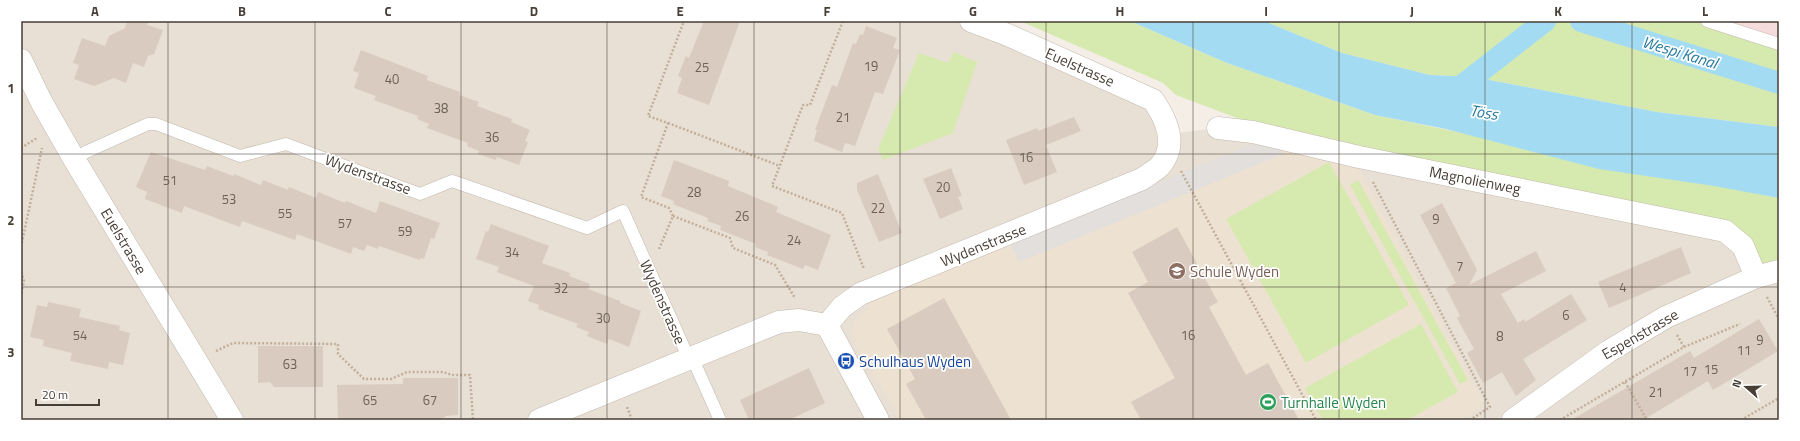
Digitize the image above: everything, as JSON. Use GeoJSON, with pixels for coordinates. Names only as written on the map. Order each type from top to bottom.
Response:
{"type":"FeatureCollection","features":[{"type":"Feature","properties":{"kind":"street","name":"Euelstrasse"},"geometry":{"type":"LineString","coordinates":[[971,21],[1008,35],[1153,100],[1164,117],[1169,134]]}},
{"type":"Feature","properties":{"kind":"street","name":"Euelstrasse"},"geometry":{"type":"LineString","coordinates":[[21,60],[42,102],[74,159],[232,420]]}},
{"type":"Feature","properties":{"kind":"street","name":"Magnolienweg"},"geometry":{"type":"LineString","coordinates":[[1218,128],[1253,132],[1360,157],[1725,232],[1743,246],[1760,285]]}},
{"type":"Feature","properties":{"kind":"street","name":"Wydenstrasse"},"geometry":{"type":"LineString","coordinates":[[539,420],[779,322],[799,320],[827,325],[846,304],[860,294],[1142,179],[1160,166],[1169,151],[1169,134]]}},
{"type":"Feature","properties":{"kind":"street","name":"Espenstrasse"},"geometry":{"type":"LineString","coordinates":[[1512,420],[1609,351],[1666,317],[1760,285],[1779,271]]}},
{"type":"Feature","properties":{"kind":"street"},"geometry":{"type":"LineString","coordinates":[[827,325],[878,420]]}},
{"type":"Feature","properties":{"kind":"lane"},"geometry":{"type":"LineString","coordinates":[[1707,21],[1779,44]]}},
{"type":"Feature","properties":{"kind":"lane","name":"Wydenstrasse"},"geometry":{"type":"LineString","coordinates":[[74,159],[148,124],[156,124],[240,156],[286,144],[420,194],[452,181],[587,228],[623,212],[691,358]]}},
{"type":"Feature","properties":{"kind":"lane"},"geometry":{"type":"LineString","coordinates":[[691,358],[720,420]]}},
{"type":"Feature","properties":{"kind":"path"},"geometry":{"type":"LineString","coordinates":[[684,21],[648,116],[780,166]]}},
{"type":"Feature","properties":{"kind":"path"},"geometry":{"type":"LineString","coordinates":[[843,21],[810,106],[803,104],[772,186],[842,213],[865,271]]}},
{"type":"Feature","properties":{"kind":"path"},"geometry":{"type":"LineString","coordinates":[[668,123],[641,197],[669,208],[673,216],[730,238],[734,248],[775,265],[796,301]]}},
{"type":"Feature","properties":{"kind":"path"},"geometry":{"type":"LineString","coordinates":[[21,148],[42,135]]}},
{"type":"Feature","properties":{"kind":"path"},"geometry":{"type":"LineString","coordinates":[[21,247],[43,147]]}},
{"type":"Feature","properties":{"kind":"path"},"geometry":{"type":"LineString","coordinates":[[1360,157],[1490,407],[1470,420]]}},
{"type":"Feature","properties":{"kind":"path"},"geometry":{"type":"LineString","coordinates":[[1160,166],[1182,172],[1316,420]]}},
{"type":"Feature","properties":{"kind":"path"},"geometry":{"type":"LineString","coordinates":[[658,252],[673,216]]}},
{"type":"Feature","properties":{"kind":"path"},"geometry":{"type":"LineString","coordinates":[[21,272],[24,281],[21,294]]}},
{"type":"Feature","properties":{"kind":"path"},"geometry":{"type":"LineString","coordinates":[[1760,285],[1779,319]]}},
{"type":"Feature","properties":{"kind":"path"},"geometry":{"type":"LineString","coordinates":[[1560,420],[1684,347],[1740,324]]}},
{"type":"Feature","properties":{"kind":"path"},"geometry":{"type":"LineString","coordinates":[[212,354],[233,343],[338,344],[338,354],[364,379],[392,379],[407,372],[443,372],[452,375],[470,375],[473,420]]}},
{"type":"Feature","properties":{"kind":"path"},"geometry":{"type":"LineString","coordinates":[[1625,382],[1647,420]]}},
{"type":"Feature","properties":{"kind":"path"},"geometry":{"type":"LineString","coordinates":[[1741,420],[1779,398]]}},
{"type":"Feature","properties":{"kind":"shaded area"},"geometry":{"type":"Polygon","coordinates":[[[21,21],[1004,21],[1008,35],[1126,87],[1169,134],[1218,128],[1725,231],[1779,271],[1779,420],[21,420],[21,21]]]}},
{"type":"Feature","properties":{"kind":"shaded area"},"geometry":{"type":"Polygon","coordinates":[[[1707,21],[1779,21],[1779,44],[1707,21]]]}},
{"type":"Feature","properties":{"kind":"shaded area","name":"Schule Wyden"},"geometry":{"type":"Polygon","coordinates":[[[1255,143],[1354,164],[1359,169],[1485,405],[1461,420],[899,420],[899,417],[855,343],[851,330],[855,320],[861,313],[869,309],[872,299],[1255,143]]]}},
{"type":"Feature","properties":{"kind":"shaded area"},"geometry":{"type":"Polygon","coordinates":[[[1255,143],[1275,144],[1283,154],[1019,262],[1009,243],[1255,143]]]}},
{"type":"Feature","properties":{"kind":"green space"},"geometry":{"type":"Polygon","coordinates":[[[1020,21],[1130,21],[1227,63],[1375,115],[1779,198],[1779,260],[1752,267],[1743,246],[1237,118],[1176,95],[1163,83],[1020,21]]]}},
{"type":"Feature","properties":{"kind":"green space"},"geometry":{"type":"Polygon","coordinates":[[[1264,21],[1707,21],[1779,44],[1779,127],[1657,112],[1474,77],[1430,75],[1342,53],[1264,21]]]}},
{"type":"Feature","properties":{"kind":"green space"},"geometry":{"type":"Polygon","coordinates":[[[954,52],[977,62],[953,133],[883,160],[878,149],[919,53],[948,63],[954,52]]]}},
{"type":"Feature","properties":{"kind":"green space"},"geometry":{"type":"Polygon","coordinates":[[[1329,162],[1409,305],[1306,363],[1226,219],[1329,162]]]}},
{"type":"Feature","properties":{"kind":"green space"},"geometry":{"type":"Polygon","coordinates":[[[1358,180],[1468,380],[1460,384],[1350,185],[1358,180]]]}},
{"type":"Feature","properties":{"kind":"green space"},"geometry":{"type":"Polygon","coordinates":[[[1421,324],[1458,392],[1407,420],[1323,420],[1305,388],[1421,324]]]}},
{"type":"Feature","properties":{"kind":"water","name":"Töss"},"geometry":{"type":"Polygon","coordinates":[[[1130,21],[1264,21],[1342,53],[1430,75],[1474,77],[1657,112],[1779,127],[1779,198],[1714,186],[1599,169],[1446,129],[1375,115],[1227,63],[1130,21]]]}},
{"type":"Feature","properties":{"kind":"building"},"geometry":{"type":"Polygon","coordinates":[[[127,21],[149,21],[147,25],[163,30],[154,54],[148,56],[144,67],[133,63],[126,83],[114,78],[94,86],[74,79],[79,65],[73,63],[82,38],[105,46],[109,36],[125,28],[127,21]]]}},
{"type":"Feature","properties":{"kind":"building"},"geometry":{"type":"Polygon","coordinates":[[[704,21],[740,21],[709,105],[677,93],[682,78],[678,76],[686,56],[689,58],[704,21]]]}},
{"type":"Feature","properties":{"kind":"building"},"geometry":{"type":"Polygon","coordinates":[[[866,26],[897,38],[893,48],[900,50],[883,94],[875,92],[855,146],[845,143],[842,152],[814,141],[817,130],[815,130],[832,85],[837,87],[853,43],[856,44],[860,34],[863,35],[866,26]]]}},
{"type":"Feature","properties":{"kind":"building"},"geometry":{"type":"Polygon","coordinates":[[[361,50],[428,76],[427,80],[460,92],[459,95],[479,102],[477,106],[512,119],[511,122],[530,130],[525,141],[528,142],[519,165],[497,157],[496,160],[478,154],[479,151],[467,146],[468,143],[427,128],[429,124],[417,119],[418,116],[374,100],[376,96],[354,88],[359,73],[353,71],[361,50]]]}},
{"type":"Feature","properties":{"kind":"building"},"geometry":{"type":"Polygon","coordinates":[[[1074,117],[1081,131],[1046,145],[1057,172],[1024,185],[1006,140],[1037,128],[1038,131],[1074,117]]]}},
{"type":"Feature","properties":{"kind":"building"},"geometry":{"type":"Polygon","coordinates":[[[151,152],[205,170],[207,166],[233,176],[234,174],[261,185],[263,180],[288,190],[289,187],[316,198],[318,192],[376,213],[380,201],[440,223],[434,239],[431,238],[424,259],[421,258],[420,260],[379,246],[378,249],[367,245],[364,251],[353,247],[351,254],[297,234],[295,240],[242,221],[240,227],[184,206],[182,213],[145,199],[147,192],[136,187],[151,152]]]}},
{"type":"Feature","properties":{"kind":"building"},"geometry":{"type":"Polygon","coordinates":[[[674,160],[729,181],[728,186],[778,207],[776,212],[831,235],[818,270],[805,265],[803,269],[767,255],[768,252],[755,247],[756,244],[720,230],[721,226],[707,221],[708,218],[673,204],[674,201],[661,196],[674,160]]]}},
{"type":"Feature","properties":{"kind":"building"},"geometry":{"type":"Polygon","coordinates":[[[951,168],[962,196],[958,197],[963,209],[940,219],[923,179],[951,168]]]}},
{"type":"Feature","properties":{"kind":"building"},"geometry":{"type":"Polygon","coordinates":[[[878,174],[902,233],[879,242],[857,190],[857,183],[878,174]]]}},
{"type":"Feature","properties":{"kind":"building"},"geometry":{"type":"Polygon","coordinates":[[[1442,203],[1477,270],[1469,285],[1536,251],[1546,271],[1501,294],[1518,323],[1524,319],[1525,322],[1571,294],[1587,320],[1523,359],[1536,380],[1516,396],[1502,372],[1483,383],[1467,353],[1474,349],[1457,318],[1460,316],[1446,288],[1456,283],[1420,215],[1442,203]]]}},
{"type":"Feature","properties":{"kind":"building"},"geometry":{"type":"Polygon","coordinates":[[[491,224],[549,246],[542,263],[570,273],[569,276],[590,284],[588,289],[641,311],[629,347],[609,339],[607,344],[587,336],[589,332],[576,327],[578,324],[538,309],[539,305],[528,301],[534,286],[497,272],[499,267],[476,259],[486,231],[488,232],[491,224]]]}},
{"type":"Feature","properties":{"kind":"building"},"geometry":{"type":"Polygon","coordinates":[[[1177,227],[1218,302],[1209,307],[1246,375],[1268,363],[1299,420],[1141,420],[1131,402],[1175,378],[1128,293],[1148,282],[1132,252],[1177,227]]]}},
{"type":"Feature","properties":{"kind":"building"},"geometry":{"type":"Polygon","coordinates":[[[1681,247],[1691,273],[1609,308],[1598,282],[1681,247]]]}},
{"type":"Feature","properties":{"kind":"building"},"geometry":{"type":"Polygon","coordinates":[[[944,298],[1011,420],[926,420],[906,384],[915,379],[887,329],[944,298]]]}},
{"type":"Feature","properties":{"kind":"building"},"geometry":{"type":"Polygon","coordinates":[[[48,302],[81,309],[79,317],[120,326],[119,330],[130,333],[123,365],[109,362],[108,369],[70,361],[72,353],[43,346],[44,340],[30,337],[37,305],[47,307],[48,302]]]}},
{"type":"Feature","properties":{"kind":"building"},"geometry":{"type":"Polygon","coordinates":[[[1759,319],[1778,351],[1713,390],[1708,381],[1643,420],[1571,420],[1690,351],[1694,358],[1759,319]]]}},
{"type":"Feature","properties":{"kind":"building"},"geometry":{"type":"Polygon","coordinates":[[[258,346],[323,346],[323,387],[274,387],[270,382],[258,383],[258,346]]]}},
{"type":"Feature","properties":{"kind":"building"},"geometry":{"type":"Polygon","coordinates":[[[809,368],[825,403],[789,420],[749,420],[740,400],[809,368]]]}},
{"type":"Feature","properties":{"kind":"building"},"geometry":{"type":"Polygon","coordinates":[[[403,378],[458,378],[458,415],[446,416],[442,419],[338,420],[337,385],[403,384],[403,378]]]}},
{"type":"Feature","properties":{"kind":"waterway","name":"Wespi Kanal"},"geometry":{"type":"LineString","coordinates":[[1450,95],[1545,21]]}},
{"type":"Feature","properties":{"kind":"waterway","name":"Wespi Kanal"},"geometry":{"type":"LineString","coordinates":[[1581,21],[1779,83]]}},
{"type":"Feature","properties":{"kind":"place","name":"Schule Wyden"},"geometry":{"type":"Point","coordinates":[1177,271]}},
{"type":"Feature","properties":{"kind":"place","name":"Schulhaus Wyden"},"geometry":{"type":"Point","coordinates":[846,361]}},
{"type":"Feature","properties":{"kind":"place","name":"Turnhalle Wyden"},"geometry":{"type":"Point","coordinates":[1268,402]}}]}
